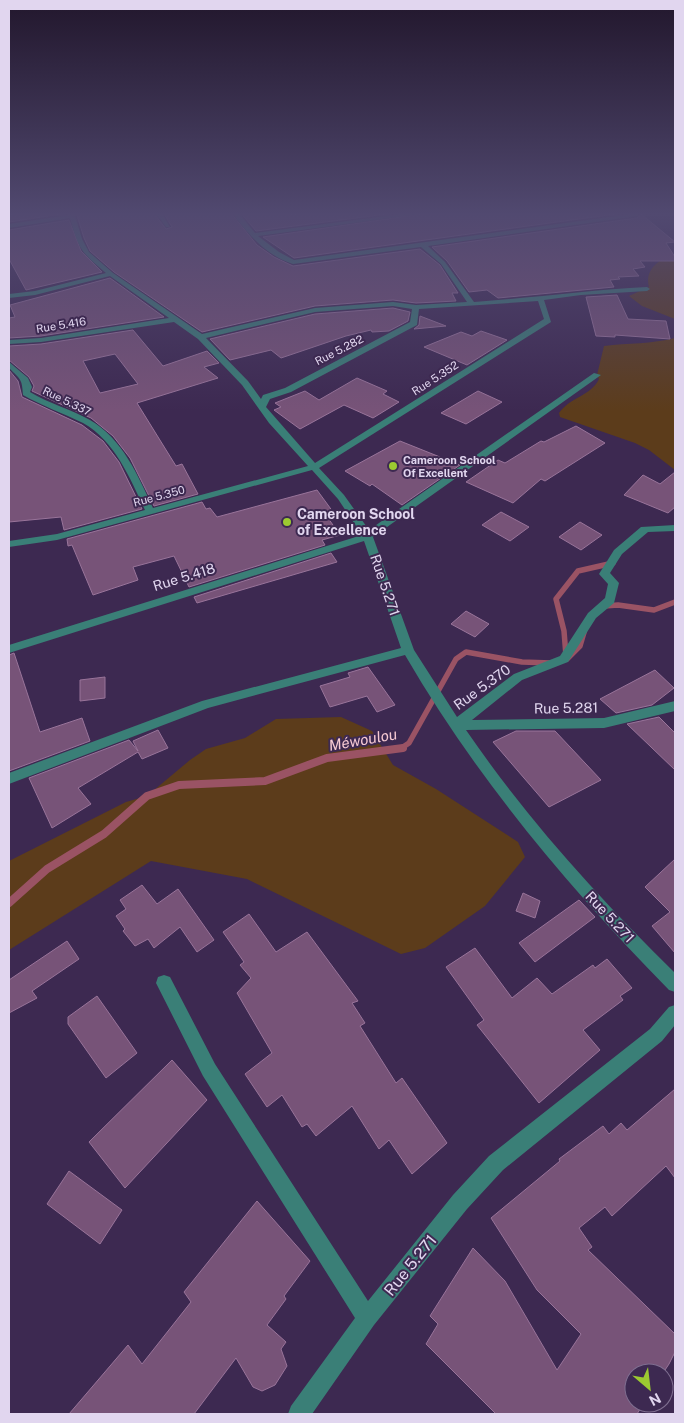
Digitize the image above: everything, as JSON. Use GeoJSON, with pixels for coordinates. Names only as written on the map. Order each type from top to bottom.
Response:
{"type":"FeatureCollection","features":[{"type":"Feature","properties":{"kind":"street"},"geometry":{"type":"LineString","coordinates":[[9,296],[35,293],[93,278]]}},
{"type":"Feature","properties":{"kind":"street","name":"Rue 5.271"},"geometry":{"type":"LineString","coordinates":[[117,278],[200,337],[245,383],[272,420],[341,497],[368,536],[408,650],[489,774],[554,856],[627,936],[675,984]]}},
{"type":"Feature","properties":{"kind":"street"},"geometry":{"type":"LineString","coordinates":[[454,278],[471,303]]}},
{"type":"Feature","properties":{"kind":"street"},"geometry":{"type":"LineString","coordinates":[[200,337],[315,310],[392,304],[416,307],[647,289]]}},
{"type":"Feature","properties":{"kind":"street","name":"Rue 5.352"},"geometry":{"type":"LineString","coordinates":[[314,467],[548,320],[540,298]]}},
{"type":"Feature","properties":{"kind":"street","name":"Rue 5.282"},"geometry":{"type":"LineString","coordinates":[[263,406],[266,397],[304,382],[320,371],[414,323],[416,307]]}},
{"type":"Feature","properties":{"kind":"street","name":"Rue 5.416"},"geometry":{"type":"LineString","coordinates":[[9,342],[41,340],[176,319]]}},
{"type":"Feature","properties":{"kind":"street","name":"Rue 5.337"},"geometry":{"type":"LineString","coordinates":[[9,364],[25,380],[28,387],[26,393],[94,426],[107,438],[133,477],[150,511]]}},
{"type":"Feature","properties":{"kind":"street","name":"Rue 5.418"},"geometry":{"type":"LineString","coordinates":[[9,648],[368,536],[597,375]]}},
{"type":"Feature","properties":{"kind":"street","name":"Rue 5.350"},"geometry":{"type":"LineString","coordinates":[[9,544],[57,537],[314,467]]}},
{"type":"Feature","properties":{"kind":"street","name":"Rue 5.370"},"geometry":{"type":"LineString","coordinates":[[456,725],[518,677],[564,659],[592,616],[610,600],[614,583],[604,574],[618,552],[645,528],[675,528]]}},
{"type":"Feature","properties":{"kind":"street"},"geometry":{"type":"LineString","coordinates":[[9,779],[206,704],[408,650]]}},
{"type":"Feature","properties":{"kind":"street","name":"Rue 5.281"},"geometry":{"type":"LineString","coordinates":[[456,725],[604,723],[675,706]]}},
{"type":"Feature","properties":{"kind":"street"},"geometry":{"type":"LineString","coordinates":[[164,983],[214,1078],[367,1318]]}},
{"type":"Feature","properties":{"kind":"street","name":"Rue 5.271"},"geometry":{"type":"LineString","coordinates":[[300,1414],[367,1318],[460,1202],[496,1163],[656,1035],[675,1013]]}},
{"type":"Feature","properties":{"kind":"shaded area"},"geometry":{"type":"Polygon","coordinates":[[[648,278],[675,278],[675,319],[642,306],[629,296],[649,287],[648,278]]]}},
{"type":"Feature","properties":{"kind":"shaded area"},"geometry":{"type":"Polygon","coordinates":[[[675,338],[675,470],[649,450],[635,443],[560,417],[559,413],[569,403],[591,389],[599,379],[597,375],[604,346],[675,338]]]}},
{"type":"Feature","properties":{"kind":"shaded area"},"geometry":{"type":"Polygon","coordinates":[[[341,717],[372,731],[393,765],[436,789],[518,842],[525,857],[485,906],[425,948],[401,954],[247,879],[151,861],[9,950],[9,861],[126,802],[147,796],[206,749],[245,738],[276,719],[341,717]]]}},
{"type":"Feature","properties":{"kind":"building"},"geometry":{"type":"Polygon","coordinates":[[[20,278],[75,278],[26,290],[20,278]]]}},
{"type":"Feature","properties":{"kind":"building"},"geometry":{"type":"Polygon","coordinates":[[[111,278],[164,317],[41,336],[9,338],[9,318],[15,317],[10,305],[111,278]]]}},
{"type":"Feature","properties":{"kind":"building"},"geometry":{"type":"Polygon","coordinates":[[[123,278],[449,278],[458,293],[452,293],[456,301],[416,303],[393,300],[315,306],[202,332],[123,278]]]}},
{"type":"Feature","properties":{"kind":"building"},"geometry":{"type":"Polygon","coordinates":[[[459,278],[620,279],[610,280],[614,287],[498,298],[487,290],[469,292],[459,278]]]}},
{"type":"Feature","properties":{"kind":"building"},"geometry":{"type":"Polygon","coordinates":[[[617,295],[628,319],[666,321],[670,339],[615,335],[615,337],[596,336],[586,297],[617,295]]]}},
{"type":"Feature","properties":{"kind":"building"},"geometry":{"type":"Polygon","coordinates":[[[393,308],[410,312],[408,321],[389,331],[372,332],[371,330],[346,336],[281,358],[271,350],[230,360],[210,339],[315,314],[393,308]]]}},
{"type":"Feature","properties":{"kind":"building"},"geometry":{"type":"Polygon","coordinates":[[[420,316],[446,326],[414,329],[419,325],[420,316]]]}},
{"type":"Feature","properties":{"kind":"building"},"geometry":{"type":"Polygon","coordinates":[[[133,330],[163,366],[207,351],[219,363],[204,367],[218,378],[137,403],[176,466],[182,464],[198,494],[154,506],[130,458],[113,436],[91,418],[32,391],[34,386],[29,377],[9,360],[9,346],[41,344],[133,330]],[[115,354],[83,361],[100,393],[138,384],[115,354]]]}},
{"type":"Feature","properties":{"kind":"building"},"geometry":{"type":"Polygon","coordinates":[[[481,331],[507,340],[467,365],[424,347],[461,332],[472,336],[481,331]]]}},
{"type":"Feature","properties":{"kind":"building"},"geometry":{"type":"Polygon","coordinates":[[[9,370],[18,381],[22,397],[82,425],[103,441],[119,462],[142,509],[64,530],[61,517],[9,522],[9,370]]]}},
{"type":"Feature","properties":{"kind":"building"},"geometry":{"type":"Polygon","coordinates":[[[357,378],[387,391],[383,394],[399,402],[373,418],[344,405],[300,429],[274,410],[281,407],[275,403],[305,391],[319,400],[357,378]]]}},
{"type":"Feature","properties":{"kind":"building"},"geometry":{"type":"Polygon","coordinates":[[[478,391],[502,402],[466,424],[441,413],[478,391]]]}},
{"type":"Feature","properties":{"kind":"building"},"geometry":{"type":"Polygon","coordinates":[[[576,426],[605,443],[545,481],[541,479],[513,503],[466,482],[498,460],[505,463],[541,441],[544,442],[576,426]]]}},
{"type":"Feature","properties":{"kind":"building"},"geometry":{"type":"Polygon","coordinates":[[[400,441],[460,465],[402,505],[372,484],[370,486],[345,471],[400,441]]]}},
{"type":"Feature","properties":{"kind":"building"},"geometry":{"type":"Polygon","coordinates":[[[675,472],[675,507],[668,513],[624,495],[643,475],[660,484],[675,472]]]}},
{"type":"Feature","properties":{"kind":"building"},"geometry":{"type":"Polygon","coordinates":[[[317,490],[336,516],[328,518],[340,535],[322,540],[325,545],[189,587],[174,556],[133,567],[138,580],[93,595],[72,545],[68,546],[67,539],[202,502],[206,509],[210,508],[217,517],[317,490]]]}},
{"type":"Feature","properties":{"kind":"building"},"geometry":{"type":"Polygon","coordinates":[[[501,512],[529,527],[510,541],[482,525],[501,512]]]}},
{"type":"Feature","properties":{"kind":"building"},"geometry":{"type":"Polygon","coordinates":[[[580,522],[602,535],[581,550],[559,537],[580,522]]]}},
{"type":"Feature","properties":{"kind":"building"},"geometry":{"type":"Polygon","coordinates":[[[331,553],[337,562],[197,603],[194,597],[331,553]]]}},
{"type":"Feature","properties":{"kind":"building"},"geometry":{"type":"Polygon","coordinates":[[[466,611],[489,624],[475,637],[451,624],[466,611]]]}},
{"type":"Feature","properties":{"kind":"building"},"geometry":{"type":"Polygon","coordinates":[[[14,653],[40,732],[82,718],[90,741],[9,771],[9,655],[14,653]]]}},
{"type":"Feature","properties":{"kind":"building"},"geometry":{"type":"Polygon","coordinates":[[[368,667],[395,705],[377,712],[367,696],[330,707],[320,686],[350,677],[348,673],[368,667]]]}},
{"type":"Feature","properties":{"kind":"building"},"geometry":{"type":"Polygon","coordinates":[[[655,670],[674,688],[652,705],[616,713],[600,699],[655,670]]]}},
{"type":"Feature","properties":{"kind":"building"},"geometry":{"type":"Polygon","coordinates":[[[105,677],[105,698],[80,701],[80,680],[105,677]]]}},
{"type":"Feature","properties":{"kind":"building"},"geometry":{"type":"Polygon","coordinates":[[[659,717],[675,733],[675,770],[627,724],[659,717]]]}},
{"type":"Feature","properties":{"kind":"building"},"geometry":{"type":"Polygon","coordinates":[[[158,730],[168,748],[142,759],[138,752],[78,788],[91,804],[52,828],[29,778],[129,740],[138,751],[133,741],[158,730]]]}},
{"type":"Feature","properties":{"kind":"building"},"geometry":{"type":"Polygon","coordinates":[[[516,731],[555,731],[601,780],[549,807],[493,742],[516,731]]]}},
{"type":"Feature","properties":{"kind":"building"},"geometry":{"type":"Polygon","coordinates":[[[675,859],[675,953],[652,926],[670,912],[645,887],[675,859]]]}},
{"type":"Feature","properties":{"kind":"building"},"geometry":{"type":"Polygon","coordinates":[[[142,885],[157,904],[178,889],[214,940],[197,952],[180,927],[154,948],[148,939],[135,946],[123,931],[125,929],[116,916],[126,909],[120,900],[142,885]]]}},
{"type":"Feature","properties":{"kind":"building"},"geometry":{"type":"Polygon","coordinates":[[[523,893],[540,901],[535,918],[516,911],[523,893]]]}},
{"type":"Feature","properties":{"kind":"building"},"geometry":{"type":"Polygon","coordinates":[[[579,900],[595,917],[535,962],[519,943],[579,900]]]}},
{"type":"Feature","properties":{"kind":"building"},"geometry":{"type":"Polygon","coordinates":[[[249,914],[276,952],[307,932],[358,1001],[352,1003],[365,1023],[360,1026],[396,1083],[402,1078],[447,1143],[412,1174],[389,1140],[379,1149],[352,1106],[316,1136],[307,1124],[302,1127],[282,1095],[267,1107],[245,1074],[272,1053],[237,993],[251,978],[240,965],[244,962],[223,932],[249,914]]]}},
{"type":"Feature","properties":{"kind":"building"},"geometry":{"type":"Polygon","coordinates":[[[67,941],[79,959],[32,991],[37,998],[9,1013],[9,980],[67,941]]]}},
{"type":"Feature","properties":{"kind":"building"},"geometry":{"type":"Polygon","coordinates":[[[475,948],[512,998],[537,978],[552,994],[593,965],[595,968],[607,959],[632,988],[620,996],[623,1000],[583,1030],[600,1050],[539,1103],[477,1025],[484,1020],[446,967],[475,948]]]}},
{"type":"Feature","properties":{"kind":"building"},"geometry":{"type":"Polygon","coordinates":[[[97,996],[137,1053],[106,1078],[68,1024],[68,1017],[97,996]]]}},
{"type":"Feature","properties":{"kind":"building"},"geometry":{"type":"Polygon","coordinates":[[[172,1060],[207,1100],[125,1188],[89,1142],[172,1060]]]}},
{"type":"Feature","properties":{"kind":"building"},"geometry":{"type":"Polygon","coordinates":[[[675,1089],[675,1178],[666,1166],[612,1216],[605,1207],[579,1228],[592,1247],[588,1250],[675,1334],[675,1352],[670,1363],[624,1363],[624,1413],[637,1414],[496,1414],[426,1344],[438,1324],[430,1316],[473,1248],[505,1281],[557,1370],[581,1334],[537,1290],[491,1218],[560,1161],[559,1159],[603,1126],[609,1134],[621,1123],[627,1130],[675,1089]]]}},
{"type":"Feature","properties":{"kind":"building"},"geometry":{"type":"Polygon","coordinates":[[[69,1171],[122,1210],[100,1244],[47,1204],[69,1171]]]}},
{"type":"Feature","properties":{"kind":"building"},"geometry":{"type":"Polygon","coordinates":[[[257,1201],[310,1261],[284,1296],[286,1299],[267,1325],[286,1342],[281,1349],[287,1366],[275,1385],[262,1391],[253,1387],[236,1358],[194,1414],[69,1414],[128,1345],[142,1364],[191,1302],[184,1292],[257,1201]]]}},
{"type":"Feature","properties":{"kind":"waterway"},"geometry":{"type":"LineString","coordinates":[[566,656],[564,631],[556,599],[578,571],[613,563]]}},
{"type":"Feature","properties":{"kind":"waterway","name":"Méwoulou"},"geometry":{"type":"LineString","coordinates":[[604,606],[618,605],[654,610],[675,602]]}},
{"type":"Feature","properties":{"kind":"waterway","name":"Méwoulou"},"geometry":{"type":"LineString","coordinates":[[567,659],[580,646],[585,629]]}},
{"type":"Feature","properties":{"kind":"waterway","name":"Méwoulou"},"geometry":{"type":"LineString","coordinates":[[401,748],[409,743],[456,659],[466,652],[522,662],[551,663]]}},
{"type":"Feature","properties":{"kind":"waterway","name":"Méwoulou"},"geometry":{"type":"LineString","coordinates":[[9,903],[47,869],[104,834],[147,796],[179,785],[265,781],[327,758],[401,748]]}},
{"type":"Feature","properties":{"kind":"place","name":"Cameroon School Of Excellent"},"geometry":{"type":"Point","coordinates":[393,466]}},
{"type":"Feature","properties":{"kind":"place","name":"Cameroon School of Excellence"},"geometry":{"type":"Point","coordinates":[287,522]}}]}
